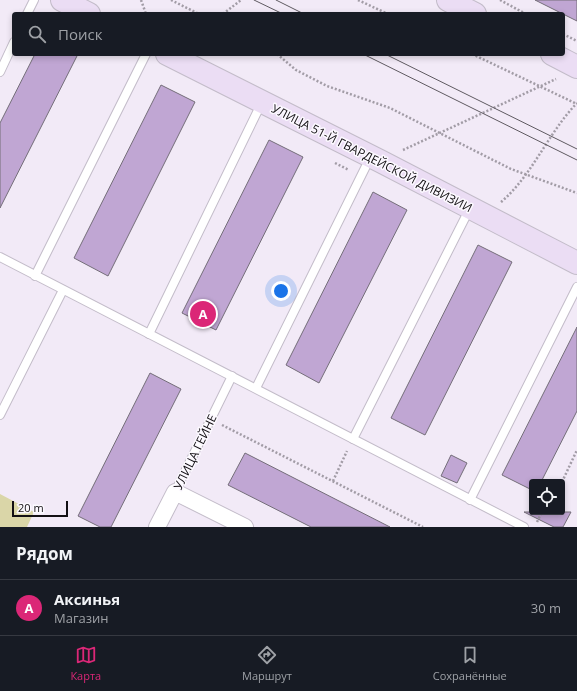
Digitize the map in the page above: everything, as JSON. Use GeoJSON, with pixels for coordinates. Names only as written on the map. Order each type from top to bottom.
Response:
{"type":"FeatureCollection","features":[{"type":"Feature","properties":{"kind":"main road"},"geometry":{"type":"LineString","coordinates":[[62,0],[85,12]]}},
{"type":"Feature","properties":{"kind":"main road"},"geometry":{"type":"LineString","coordinates":[[448,0],[471,12]]}},
{"type":"Feature","properties":{"kind":"main road","name":"УЛИЦА 51-Й ГВАРДЕЙСКОЙ ДИВИЗИИ"},"geometry":{"type":"LineString","coordinates":[[171,56],[478,211],[577,263]]}},
{"type":"Feature","properties":{"kind":"main road"},"geometry":{"type":"LineString","coordinates":[[556,56],[577,67]]}},
{"type":"Feature","properties":{"kind":"street","name":"УЛИЦА ГЕЙНЕ"},"geometry":{"type":"LineString","coordinates":[[157,527],[175,492]]}},
{"type":"Feature","properties":{"kind":"street"},"geometry":{"type":"LineString","coordinates":[[175,492],[245,527]]}},
{"type":"Feature","properties":{"kind":"lane"},"geometry":{"type":"LineString","coordinates":[[28,12],[34,0]]}},
{"type":"Feature","properties":{"kind":"lane"},"geometry":{"type":"LineString","coordinates":[[1,68],[12,46]]}},
{"type":"Feature","properties":{"kind":"lane"},"geometry":{"type":"LineString","coordinates":[[35,276],[145,56]]}},
{"type":"Feature","properties":{"kind":"lane"},"geometry":{"type":"LineString","coordinates":[[149,334],[262,101]]}},
{"type":"Feature","properties":{"kind":"lane"},"geometry":{"type":"LineString","coordinates":[[256,388],[375,159]]}},
{"type":"Feature","properties":{"kind":"lane"},"geometry":{"type":"LineString","coordinates":[[353,439],[478,211]]}},
{"type":"Feature","properties":{"kind":"lane"},"geometry":{"type":"LineString","coordinates":[[0,258],[256,388],[524,527]]}},
{"type":"Feature","properties":{"kind":"lane"},"geometry":{"type":"LineString","coordinates":[[470,500],[577,287]]}},
{"type":"Feature","properties":{"kind":"lane"},"geometry":{"type":"LineString","coordinates":[[0,415],[62,290]]}},
{"type":"Feature","properties":{"kind":"lane","name":"УЛИЦА ГЕЙНЕ"},"geometry":{"type":"LineString","coordinates":[[175,492],[232,376]]}},
{"type":"Feature","properties":{"kind":"path"},"geometry":{"type":"LineString","coordinates":[[141,0],[145,12]]}},
{"type":"Feature","properties":{"kind":"path"},"geometry":{"type":"LineString","coordinates":[[171,0],[195,12]]}},
{"type":"Feature","properties":{"kind":"path"},"geometry":{"type":"LineString","coordinates":[[226,12],[241,0]]}},
{"type":"Feature","properties":{"kind":"path"},"geometry":{"type":"LineString","coordinates":[[358,0],[384,12]]}},
{"type":"Feature","properties":{"kind":"path"},"geometry":{"type":"LineString","coordinates":[[500,0],[522,12]]}},
{"type":"Feature","properties":{"kind":"path"},"geometry":{"type":"LineString","coordinates":[[565,35],[577,41]]}},
{"type":"Feature","properties":{"kind":"path"},"geometry":{"type":"LineString","coordinates":[[279,56],[296,70],[327,86],[390,108],[511,169],[577,192]]}},
{"type":"Feature","properties":{"kind":"path"},"geometry":{"type":"LineString","coordinates":[[476,56],[577,103],[550,136],[513,192],[478,211]]}},
{"type":"Feature","properties":{"kind":"path"},"geometry":{"type":"LineString","coordinates":[[375,159],[440,134],[495,109],[539,86],[558,79]]}},
{"type":"Feature","properties":{"kind":"path"},"geometry":{"type":"LineString","coordinates":[[210,419],[423,527]]}},
{"type":"Feature","properties":{"kind":"path"},"geometry":{"type":"LineString","coordinates":[[333,481],[353,439]]}},
{"type":"Feature","properties":{"kind":"path"},"geometry":{"type":"LineString","coordinates":[[563,479],[577,450]]}},
{"type":"Feature","properties":{"kind":"path"},"geometry":{"type":"LineString","coordinates":[[534,527],[540,515]]}},
{"type":"Feature","properties":{"kind":"shaded area"},"geometry":{"type":"Polygon","coordinates":[[[0,494],[34,512],[27,527],[0,527],[0,494]]]}},
{"type":"Feature","properties":{"kind":"building"},"geometry":{"type":"Polygon","coordinates":[[[535,0],[577,0],[577,21],[565,15],[565,12],[559,12],[535,0]]]}},
{"type":"Feature","properties":{"kind":"building"},"geometry":{"type":"Polygon","coordinates":[[[34,56],[77,56],[0,208],[0,123],[34,56]]]}},
{"type":"Feature","properties":{"kind":"building"},"geometry":{"type":"Polygon","coordinates":[[[161,85],[195,102],[108,276],[74,258],[161,85]]]}},
{"type":"Feature","properties":{"kind":"building"},"geometry":{"type":"Polygon","coordinates":[[[269,140],[303,157],[216,330],[182,313],[269,140]]]}},
{"type":"Feature","properties":{"kind":"building"},"geometry":{"type":"Polygon","coordinates":[[[373,192],[407,210],[319,383],[286,365],[373,192]]]}},
{"type":"Feature","properties":{"kind":"building"},"geometry":{"type":"Polygon","coordinates":[[[478,245],[512,262],[425,435],[391,418],[478,245]]]}},
{"type":"Feature","properties":{"kind":"building"},"geometry":{"type":"Polygon","coordinates":[[[577,327],[577,411],[543,479],[529,479],[529,488],[502,475],[577,327]]]}},
{"type":"Feature","properties":{"kind":"building"},"geometry":{"type":"Polygon","coordinates":[[[150,373],[181,389],[111,527],[100,527],[78,516],[150,373]]]}},
{"type":"Feature","properties":{"kind":"building"},"geometry":{"type":"Polygon","coordinates":[[[245,453],[390,527],[311,527],[228,485],[245,453]]]}},
{"type":"Feature","properties":{"kind":"building"},"geometry":{"type":"Polygon","coordinates":[[[451,455],[467,463],[457,483],[441,476],[451,455]]]}},
{"type":"Feature","properties":{"kind":"building"},"geometry":{"type":"Polygon","coordinates":[[[565,512],[571,512],[563,527],[554,527],[530,515],[565,515],[565,512]]]}},
{"type":"Feature","properties":{"kind":"tram line"},"geometry":{"type":"LineString","coordinates":[[254,0],[279,12]]}},
{"type":"Feature","properties":{"kind":"tram line"},"geometry":{"type":"LineString","coordinates":[[276,0],[300,12]]}},
{"type":"Feature","properties":{"kind":"tram line"},"geometry":{"type":"LineString","coordinates":[[367,56],[577,160]]}},
{"type":"Feature","properties":{"kind":"tram line"},"geometry":{"type":"LineString","coordinates":[[389,56],[577,149]]}},
{"type":"Feature","properties":{"kind":"place","name":"Аксинья"},"geometry":{"type":"Point","coordinates":[203,314]}}]}
